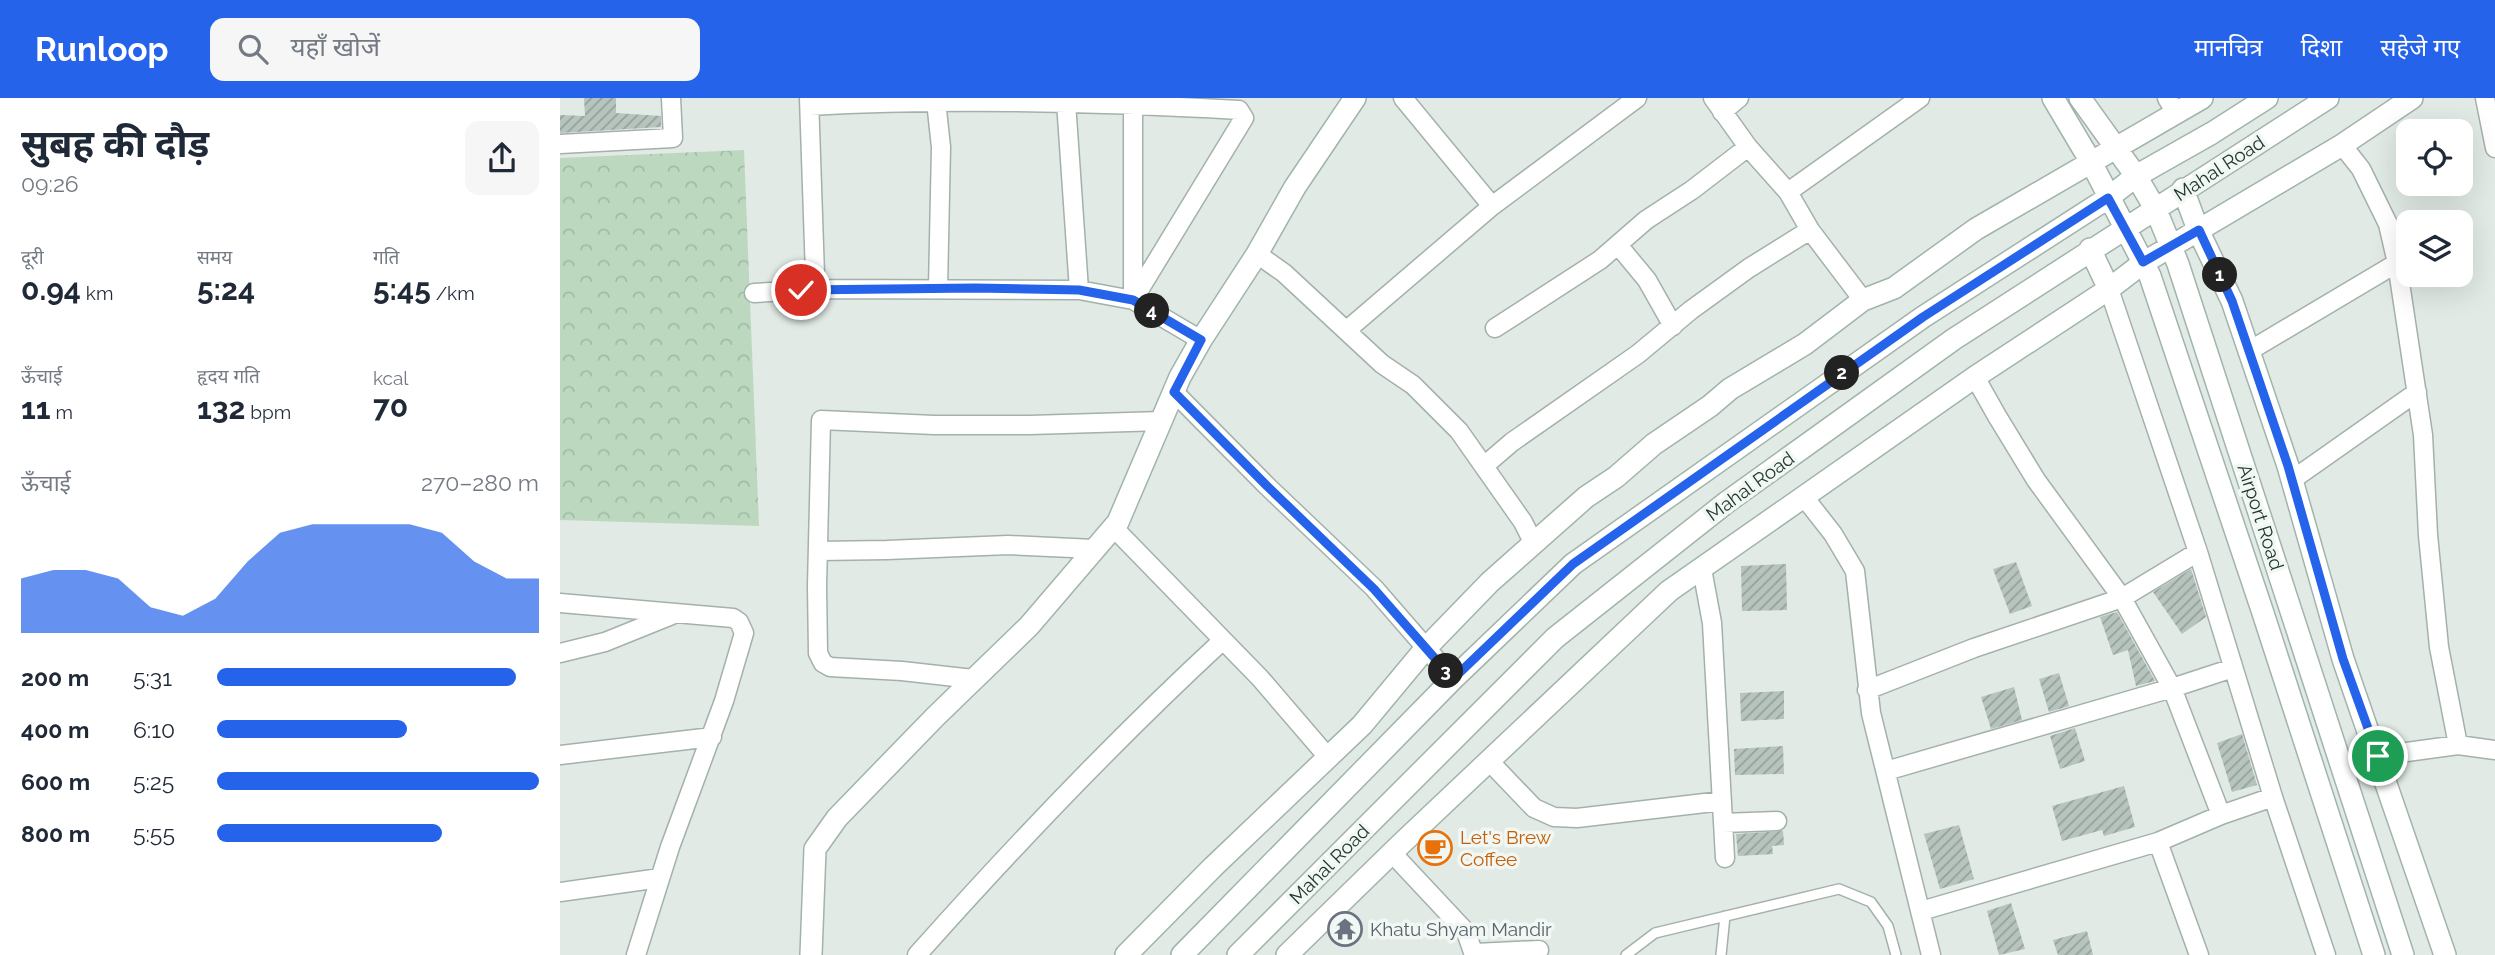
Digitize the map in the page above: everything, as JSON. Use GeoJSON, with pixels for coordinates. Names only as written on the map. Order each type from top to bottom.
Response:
{"type":"FeatureCollection","features":[{"type":"Feature","properties":{"kind":"street"},"geometry":{"type":"LineString","coordinates":[[560,144],[673,138],[671,98]]}},
{"type":"Feature","properties":{"kind":"street"},"geometry":{"type":"LineString","coordinates":[[811,955],[815,849],[837,818],[1029,626],[1118,522],[1174,392],[1201,340],[1257,254],[1295,187],[1355,98]]}},
{"type":"Feature","properties":{"kind":"street"},"geometry":{"type":"LineString","coordinates":[[1403,98],[1492,206]]}},
{"type":"Feature","properties":{"kind":"street"},"geometry":{"type":"LineString","coordinates":[[1348,330],[1492,206],[1637,98]]}},
{"type":"Feature","properties":{"kind":"street"},"geometry":{"type":"LineString","coordinates":[[1739,98],[1718,105],[1748,147],[1788,192],[1810,230],[1863,300]]}},
{"type":"Feature","properties":{"kind":"street"},"geometry":{"type":"LineString","coordinates":[[1788,192],[1920,98]]}},
{"type":"Feature","properties":{"kind":"street","name":"Airport Road"},"geometry":{"type":"LineString","coordinates":[[2053,98],[2091,162],[2150,276],[2374,955]]}},
{"type":"Feature","properties":{"kind":"street","name":"Airport Road"},"geometry":{"type":"LineString","coordinates":[[2080,98],[2136,176],[2156,210],[2171,245],[2403,955]]}},
{"type":"Feature","properties":{"kind":"street"},"geometry":{"type":"LineString","coordinates":[[1126,955],[1182,897],[1362,725],[1426,648],[1490,582],[1533,542],[1654,444],[1730,389],[1805,344],[1863,300],[1894,288],[1976,229],[2115,148],[2171,106],[2202,98]]}},
{"type":"Feature","properties":{"kind":"street","name":"Mahal Road"},"geometry":{"type":"LineString","coordinates":[[1182,955],[1453,679],[1573,564],[1923,317],[2108,198],[2136,176],[2267,98]]}},
{"type":"Feature","properties":{"kind":"street","name":"Mahal Road"},"geometry":{"type":"LineString","coordinates":[[1238,955],[1555,638],[1737,494],[1954,339],[2328,98]]}},
{"type":"Feature","properties":{"kind":"street"},"geometry":{"type":"LineString","coordinates":[[1287,955],[1670,591],[1975,377],[2109,289],[2143,262],[2342,145],[2412,98]]}},
{"type":"Feature","properties":{"kind":"street"},"geometry":{"type":"LineString","coordinates":[[2485,98],[2495,148]]}},
{"type":"Feature","properties":{"kind":"street"},"geometry":{"type":"LineString","coordinates":[[936,100],[941,159],[938,288]]}},
{"type":"Feature","properties":{"kind":"street"},"geometry":{"type":"LineString","coordinates":[[821,289],[815,275],[809,102],[1066,102],[1239,110],[1244,118],[1133,300]]}},
{"type":"Feature","properties":{"kind":"street"},"geometry":{"type":"LineString","coordinates":[[1066,102],[1079,290]]}},
{"type":"Feature","properties":{"kind":"street"},"geometry":{"type":"LineString","coordinates":[[1133,104],[1133,300]]}},
{"type":"Feature","properties":{"kind":"street"},"geometry":{"type":"LineString","coordinates":[[2342,145],[2361,169],[2388,224],[2396,259]]}},
{"type":"Feature","properties":{"kind":"street"},"geometry":{"type":"LineString","coordinates":[[1495,328],[1600,260],[1646,220],[1692,190],[1748,147]]}},
{"type":"Feature","properties":{"kind":"street"},"geometry":{"type":"LineString","coordinates":[[2183,189],[2232,301],[2292,480],[2343,659],[2445,955]]}},
{"type":"Feature","properties":{"kind":"street"},"geometry":{"type":"LineString","coordinates":[[1484,466],[1512,442],[1638,354],[1749,268],[1810,230]]}},
{"type":"Feature","properties":{"kind":"street"},"geometry":{"type":"LineString","coordinates":[[1618,244],[1647,281],[1673,326]]}},
{"type":"Feature","properties":{"kind":"street"},"geometry":{"type":"LineString","coordinates":[[2091,249],[2109,289],[2198,552],[2273,797],[2326,955]]}},
{"type":"Feature","properties":{"kind":"street"},"geometry":{"type":"LineString","coordinates":[[1257,254],[1284,273],[1382,364],[1413,385],[1459,431],[1523,522],[1533,542]]}},
{"type":"Feature","properties":{"kind":"street"},"geometry":{"type":"LineString","coordinates":[[2249,351],[2396,264]]}},
{"type":"Feature","properties":{"kind":"street"},"geometry":{"type":"LineString","coordinates":[[2401,287],[2423,435],[2428,535],[2439,647],[2458,745]]}},
{"type":"Feature","properties":{"kind":"street"},"geometry":{"type":"LineString","coordinates":[[754,293],[821,289],[1079,290],[1133,300],[1201,340]]}},
{"type":"Feature","properties":{"kind":"street"},"geometry":{"type":"LineString","coordinates":[[1975,377],[2036,480],[2122,598],[2172,688],[2221,815]]}},
{"type":"Feature","properties":{"kind":"street"},"geometry":{"type":"LineString","coordinates":[[1174,392],[1374,589],[1453,679]]}},
{"type":"Feature","properties":{"kind":"street"},"geometry":{"type":"LineString","coordinates":[[2292,480],[2417,392]]}},
{"type":"Feature","properties":{"kind":"street"},"geometry":{"type":"LineString","coordinates":[[973,680],[902,671],[830,667],[823,663],[818,653],[821,420],[934,425],[1161,421]]}},
{"type":"Feature","properties":{"kind":"street"},"geometry":{"type":"LineString","coordinates":[[1804,497],[1833,534],[1855,571],[1867,690],[1931,955]]}},
{"type":"Feature","properties":{"kind":"street"},"geometry":{"type":"LineString","coordinates":[[1113,527],[1260,678],[1327,756]]}},
{"type":"Feature","properties":{"kind":"street"},"geometry":{"type":"LineString","coordinates":[[818,551],[1009,545],[1094,549]]}},
{"type":"Feature","properties":{"kind":"street"},"geometry":{"type":"LineString","coordinates":[[1867,690],[1973,648],[2122,598],[2198,552]]}},
{"type":"Feature","properties":{"kind":"street"},"geometry":{"type":"LineString","coordinates":[[1702,569],[1712,623],[1725,858]]}},
{"type":"Feature","properties":{"kind":"street"},"geometry":{"type":"LineString","coordinates":[[560,603],[733,618],[744,633],[738,660],[660,878],[636,955]]}},
{"type":"Feature","properties":{"kind":"street"},"geometry":{"type":"LineString","coordinates":[[560,653],[605,642],[676,614]]}},
{"type":"Feature","properties":{"kind":"street"},"geometry":{"type":"LineString","coordinates":[[917,955],[1038,824],[1171,688],[1222,641]]}},
{"type":"Feature","properties":{"kind":"street"},"geometry":{"type":"LineString","coordinates":[[1886,771],[2233,668]]}},
{"type":"Feature","properties":{"kind":"street"},"geometry":{"type":"LineString","coordinates":[[560,755],[712,737]]}},
{"type":"Feature","properties":{"kind":"street"},"geometry":{"type":"LineString","coordinates":[[2378,756],[2458,745],[2495,750]]}},
{"type":"Feature","properties":{"kind":"street"},"geometry":{"type":"LineString","coordinates":[[1489,761],[1534,808],[1554,817],[1577,818],[1722,801]]}},
{"type":"Feature","properties":{"kind":"street"},"geometry":{"type":"LineString","coordinates":[[1921,911],[2158,842],[2221,815],[2273,797]]}},
{"type":"Feature","properties":{"kind":"street"},"geometry":{"type":"LineString","coordinates":[[1724,823],[1777,821]]}},
{"type":"Feature","properties":{"kind":"street"},"geometry":{"type":"LineString","coordinates":[[2158,842],[2199,955]]}},
{"type":"Feature","properties":{"kind":"street"},"geometry":{"type":"LineString","coordinates":[[1392,853],[1466,932],[1474,954],[1539,950]]}},
{"type":"Feature","properties":{"kind":"street"},"geometry":{"type":"LineString","coordinates":[[560,892],[660,878]]}},
{"type":"Feature","properties":{"kind":"lane"},"geometry":{"type":"LineString","coordinates":[[1626,955],[1655,933],[1839,889],[1871,902],[1888,926],[1896,955]]}},
{"type":"Feature","properties":{"kind":"lane"},"geometry":{"type":"LineString","coordinates":[[1721,955],[1726,916]]}},
{"type":"Feature","properties":{"kind":"green space"},"geometry":{"type":"Polygon","coordinates":[[[744,150],[759,526],[560,520],[560,158],[744,150]]]}},
{"type":"Feature","properties":{"kind":"building"},"geometry":{"type":"Polygon","coordinates":[[[584,98],[616,98],[616,113],[661,116],[661,127],[560,133],[560,115],[585,116],[584,98]]]}},
{"type":"Feature","properties":{"kind":"building"},"geometry":{"type":"Polygon","coordinates":[[[2016,562],[2032,606],[2010,614],[1993,569],[2016,562]]]}},
{"type":"Feature","properties":{"kind":"building"},"geometry":{"type":"Polygon","coordinates":[[[1786,564],[1787,610],[1742,611],[1741,566],[1786,564]]]}},
{"type":"Feature","properties":{"kind":"building"},"geometry":{"type":"Polygon","coordinates":[[[2191,569],[2206,617],[2182,634],[2153,592],[2191,569]]]}},
{"type":"Feature","properties":{"kind":"building"},"geometry":{"type":"Polygon","coordinates":[[[2117,612],[2155,681],[2136,686],[2128,650],[2113,655],[2100,617],[2117,612]]]}},
{"type":"Feature","properties":{"kind":"building"},"geometry":{"type":"Polygon","coordinates":[[[2059,673],[2069,706],[2049,712],[2039,679],[2059,673]]]}},
{"type":"Feature","properties":{"kind":"building"},"geometry":{"type":"Polygon","coordinates":[[[2014,687],[2022,720],[1991,729],[1981,697],[2014,687]]]}},
{"type":"Feature","properties":{"kind":"building"},"geometry":{"type":"Polygon","coordinates":[[[1784,691],[1784,719],[1741,721],[1740,693],[1784,691]]]}},
{"type":"Feature","properties":{"kind":"building"},"geometry":{"type":"Polygon","coordinates":[[[2075,728],[2085,761],[2060,769],[2050,736],[2075,728]]]}},
{"type":"Feature","properties":{"kind":"building"},"geometry":{"type":"Polygon","coordinates":[[[2242,734],[2257,785],[2232,792],[2217,743],[2242,734]]]}},
{"type":"Feature","properties":{"kind":"building"},"geometry":{"type":"Polygon","coordinates":[[[1783,746],[1784,774],[1735,775],[1734,749],[1783,746]]]}},
{"type":"Feature","properties":{"kind":"building"},"geometry":{"type":"Polygon","coordinates":[[[2124,786],[2135,827],[2104,836],[2102,830],[2062,841],[2052,806],[2124,786]]]}},
{"type":"Feature","properties":{"kind":"building"},"geometry":{"type":"Polygon","coordinates":[[[1959,825],[1974,879],[1940,889],[1924,834],[1959,825]]]}},
{"type":"Feature","properties":{"kind":"building"},"geometry":{"type":"Polygon","coordinates":[[[1783,831],[1784,845],[1772,846],[1773,854],[1738,856],[1736,834],[1783,831]]]}},
{"type":"Feature","properties":{"kind":"building"},"geometry":{"type":"Polygon","coordinates":[[[2011,903],[2025,949],[1999,955],[1987,911],[2011,903]]]}},
{"type":"Feature","properties":{"kind":"building"},"geometry":{"type":"Polygon","coordinates":[[[2087,931],[2093,955],[2058,955],[2053,940],[2087,931]]]}},
{"type":"Feature","properties":{"kind":"place","name":"Let's Brew Coffee"},"geometry":{"type":"Point","coordinates":[1435,848]}},
{"type":"Feature","properties":{"kind":"place","name":"Khatu Shyam Mandir"},"geometry":{"type":"Point","coordinates":[1345,929]}},
{"type":"Feature","properties":{"kind":"route"},"geometry":{"type":"LineString","coordinates":[[801,290],[1079,290],[1133,300],[1201,340],[1174,392],[1374,589],[1453,679],[1573,564],[1923,317],[2108,198],[2143,262],[2199,230],[2232,301],[2288,466],[2343,659],[2378,756]]}}]}
